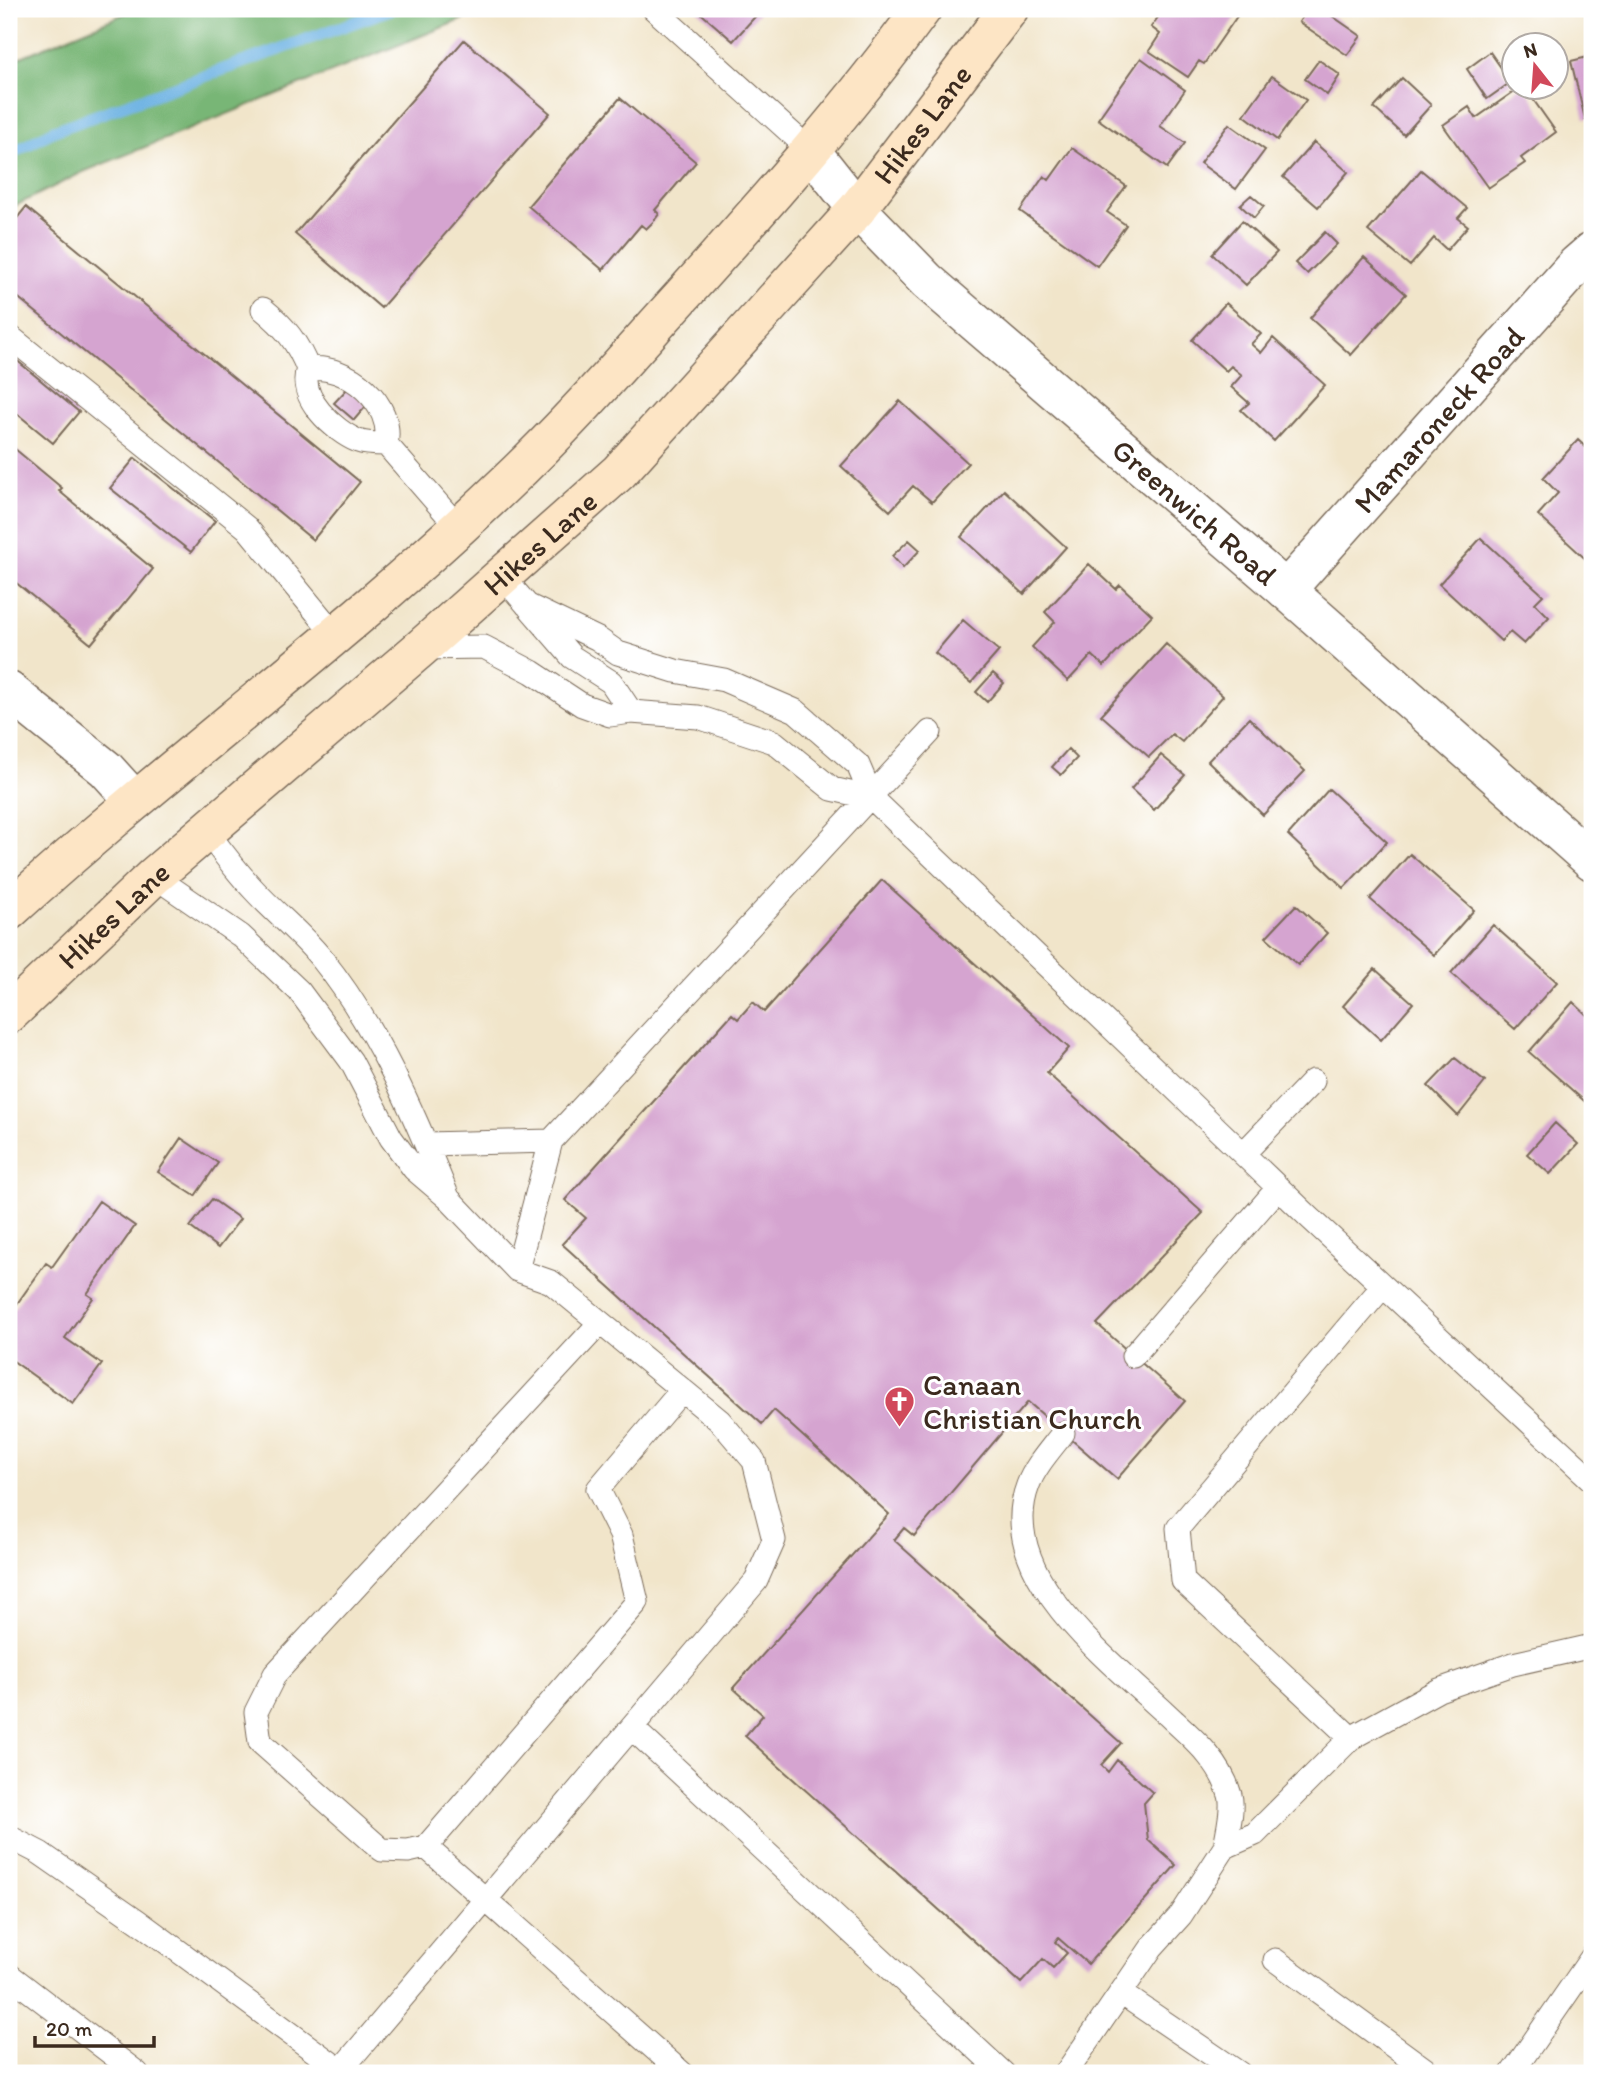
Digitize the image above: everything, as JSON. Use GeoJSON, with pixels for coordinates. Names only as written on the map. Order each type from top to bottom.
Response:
{"type":"FeatureCollection","features":[{"type":"Feature","properties":{"kind":"main road"},"geometry":{"type":"LineString","coordinates":[[9,911],[90,837],[336,636],[505,485],[609,377],[811,151],[922,9]]}},
{"type":"Feature","properties":{"kind":"main road","name":"Hikes Lane"},"geometry":{"type":"LineString","coordinates":[[9,1014],[153,876],[208,832],[421,648],[618,472],[857,209],[1009,9]]}},
{"type":"Feature","properties":{"kind":"street","name":"Greenwich Road"},"geometry":{"type":"LineString","coordinates":[[811,151],[857,209],[927,281],[1286,590],[1592,861]]}},
{"type":"Feature","properties":{"kind":"street","name":"Mamaroneck Road"},"geometry":{"type":"LineString","coordinates":[[1286,590],[1577,264],[1592,251]]}},
{"type":"Feature","properties":{"kind":"street"},"geometry":{"type":"LineString","coordinates":[[9,691],[106,769],[135,801]]}},
{"type":"Feature","properties":{"kind":"lane"},"geometry":{"type":"LineString","coordinates":[[654,9],[811,151]]}},
{"type":"Feature","properties":{"kind":"lane"},"geometry":{"type":"LineString","coordinates":[[263,309],[287,329],[301,350],[308,369],[304,379],[307,391],[328,419],[360,442],[386,444],[458,527]]}},
{"type":"Feature","properties":{"kind":"lane"},"geometry":{"type":"LineString","coordinates":[[9,336],[247,528],[336,636]]}},
{"type":"Feature","properties":{"kind":"lane"},"geometry":{"type":"LineString","coordinates":[[308,369],[318,368],[340,373],[360,387],[386,416],[389,429],[386,444]]}},
{"type":"Feature","properties":{"kind":"lane"},"geometry":{"type":"LineString","coordinates":[[502,576],[572,657],[611,682],[631,712]]}},
{"type":"Feature","properties":{"kind":"lane"},"geometry":{"type":"LineString","coordinates":[[527,605],[597,639],[618,653],[674,671],[724,680],[796,711],[858,765],[872,798],[1278,1188],[1592,1480]]}},
{"type":"Feature","properties":{"kind":"lane"},"geometry":{"type":"LineString","coordinates":[[421,648],[484,648],[532,672],[582,705],[610,715],[631,712],[698,717],[774,742],[832,789],[872,798]]}},
{"type":"Feature","properties":{"kind":"lane"},"geometry":{"type":"LineString","coordinates":[[517,1270],[551,1141],[872,798],[930,732]]}},
{"type":"Feature","properties":{"kind":"lane"},"geometry":{"type":"LineString","coordinates":[[208,832],[255,891],[296,929],[331,971],[360,1013],[426,1144],[448,1198]]}},
{"type":"Feature","properties":{"kind":"lane"},"geometry":{"type":"LineString","coordinates":[[9,1837],[40,1853],[139,1922],[342,2072],[484,1899],[756,1581],[774,1540],[754,1461],[720,1422],[598,1324],[551,1282],[517,1270],[448,1198],[414,1169],[391,1138],[351,1061],[299,991],[241,936],[153,876]]}},
{"type":"Feature","properties":{"kind":"lane"},"geometry":{"type":"LineString","coordinates":[[1243,1154],[1312,1081]]}},
{"type":"Feature","properties":{"kind":"lane"},"geometry":{"type":"LineString","coordinates":[[426,1144],[551,1141]]}},
{"type":"Feature","properties":{"kind":"lane"},"geometry":{"type":"LineString","coordinates":[[1133,1356],[1278,1188]]}},
{"type":"Feature","properties":{"kind":"lane"},"geometry":{"type":"LineString","coordinates":[[1351,1738],[1183,1581],[1178,1528],[1383,1286]]}},
{"type":"Feature","properties":{"kind":"lane"},"geometry":{"type":"LineString","coordinates":[[598,1324],[275,1674],[256,1713],[260,1742],[382,1850],[408,1851],[426,1847],[637,1602],[621,1535],[598,1489],[682,1390]]}},
{"type":"Feature","properties":{"kind":"lane"},"geometry":{"type":"LineString","coordinates":[[1063,1433],[1028,1485],[1022,1509],[1025,1542],[1038,1576],[1058,1608],[1081,1632],[1210,1755],[1231,1796],[1225,1847],[1181,1915],[1152,1948],[1066,2073]]}},
{"type":"Feature","properties":{"kind":"lane"},"geometry":{"type":"LineString","coordinates":[[1225,1847],[1255,1834],[1351,1738],[1394,1712],[1448,1686],[1513,1664],[1592,1646]]}},
{"type":"Feature","properties":{"kind":"lane"},"geometry":{"type":"LineString","coordinates":[[632,1728],[1003,2073]]}},
{"type":"Feature","properties":{"kind":"lane"},"geometry":{"type":"LineString","coordinates":[[426,1847],[682,2073]]}},
{"type":"Feature","properties":{"kind":"lane"},"geometry":{"type":"LineString","coordinates":[[1512,2073],[1592,1957]]}},
{"type":"Feature","properties":{"kind":"lane"},"geometry":{"type":"LineString","coordinates":[[1275,1960],[1430,2073]]}},
{"type":"Feature","properties":{"kind":"lane"},"geometry":{"type":"LineString","coordinates":[[9,1975],[137,2073]]}},
{"type":"Feature","properties":{"kind":"lane"},"geometry":{"type":"LineString","coordinates":[[1121,1993],[1239,2073]]}},
{"type":"Feature","properties":{"kind":"green space"},"geometry":{"type":"Polygon","coordinates":[[[136,9],[488,9],[83,172],[9,209],[9,62],[136,9]]]}},
{"type":"Feature","properties":{"kind":"building"},"geometry":{"type":"Polygon","coordinates":[[[696,9],[762,9],[733,41],[696,9]]]}},
{"type":"Feature","properties":{"kind":"building"},"geometry":{"type":"Polygon","coordinates":[[[1164,9],[1242,9],[1204,64],[1199,61],[1188,77],[1149,51],[1160,34],[1151,27],[1164,9]]]}},
{"type":"Feature","properties":{"kind":"building"},"geometry":{"type":"Polygon","coordinates":[[[1308,9],[1322,9],[1361,36],[1347,55],[1299,22],[1308,9]]]}},
{"type":"Feature","properties":{"kind":"building"},"geometry":{"type":"Polygon","coordinates":[[[464,40],[550,113],[381,308],[295,234],[464,40]]]}},
{"type":"Feature","properties":{"kind":"building"},"geometry":{"type":"Polygon","coordinates":[[[1490,52],[1500,66],[1500,90],[1487,99],[1467,69],[1490,52]]]}},
{"type":"Feature","properties":{"kind":"building"},"geometry":{"type":"Polygon","coordinates":[[[1592,56],[1592,117],[1585,119],[1571,61],[1592,56]]]}},
{"type":"Feature","properties":{"kind":"building"},"geometry":{"type":"Polygon","coordinates":[[[1141,58],[1185,90],[1160,126],[1185,143],[1167,168],[1098,119],[1141,58]]]}},
{"type":"Feature","properties":{"kind":"building"},"geometry":{"type":"Polygon","coordinates":[[[1319,60],[1340,75],[1327,95],[1305,79],[1319,60]]]}},
{"type":"Feature","properties":{"kind":"building"},"geometry":{"type":"Polygon","coordinates":[[[1272,76],[1306,100],[1277,140],[1244,115],[1272,76]]]}},
{"type":"Feature","properties":{"kind":"building"},"geometry":{"type":"Polygon","coordinates":[[[1402,78],[1431,105],[1404,135],[1374,108],[1402,78]]]}},
{"type":"Feature","properties":{"kind":"building"},"geometry":{"type":"Polygon","coordinates":[[[620,98],[696,162],[655,210],[659,214],[653,222],[646,229],[641,225],[603,270],[528,206],[620,98]]]}},
{"type":"Feature","properties":{"kind":"building"},"geometry":{"type":"Polygon","coordinates":[[[1500,101],[1535,102],[1556,132],[1521,158],[1525,163],[1488,188],[1443,125],[1469,107],[1476,118],[1500,101]]]}},
{"type":"Feature","properties":{"kind":"building"},"geometry":{"type":"Polygon","coordinates":[[[1229,124],[1265,150],[1236,189],[1200,163],[1229,124]]]}},
{"type":"Feature","properties":{"kind":"building"},"geometry":{"type":"Polygon","coordinates":[[[1314,142],[1348,172],[1318,207],[1283,177],[1314,142]]]}},
{"type":"Feature","properties":{"kind":"building"},"geometry":{"type":"Polygon","coordinates":[[[1072,148],[1126,186],[1107,212],[1126,225],[1097,266],[1020,211],[1044,176],[1049,180],[1072,148]]]}},
{"type":"Feature","properties":{"kind":"building"},"geometry":{"type":"Polygon","coordinates":[[[1421,170],[1467,208],[1458,218],[1468,226],[1447,250],[1434,238],[1410,266],[1368,231],[1421,170]]]}},
{"type":"Feature","properties":{"kind":"building"},"geometry":{"type":"Polygon","coordinates":[[[1251,195],[1264,206],[1254,218],[1240,205],[1251,195]]]}},
{"type":"Feature","properties":{"kind":"building"},"geometry":{"type":"Polygon","coordinates":[[[26,207],[360,482],[313,540],[9,290],[9,228],[26,207]]]}},
{"type":"Feature","properties":{"kind":"building"},"geometry":{"type":"Polygon","coordinates":[[[1242,221],[1277,252],[1246,285],[1212,254],[1242,221]]]}},
{"type":"Feature","properties":{"kind":"building"},"geometry":{"type":"Polygon","coordinates":[[[1325,232],[1337,244],[1307,274],[1295,263],[1325,232]]]}},
{"type":"Feature","properties":{"kind":"building"},"geometry":{"type":"Polygon","coordinates":[[[1364,257],[1406,294],[1351,355],[1310,318],[1364,257]]]}},
{"type":"Feature","properties":{"kind":"building"},"geometry":{"type":"Polygon","coordinates":[[[1226,303],[1261,334],[1251,344],[1261,353],[1273,338],[1325,385],[1274,441],[1241,410],[1249,403],[1231,387],[1242,375],[1231,366],[1226,371],[1192,340],[1226,303]]]}},
{"type":"Feature","properties":{"kind":"building"},"geometry":{"type":"Polygon","coordinates":[[[9,354],[79,412],[53,443],[9,407],[9,354]]]}},
{"type":"Feature","properties":{"kind":"building"},"geometry":{"type":"Polygon","coordinates":[[[348,388],[367,405],[354,420],[334,403],[348,388]]]}},
{"type":"Feature","properties":{"kind":"building"},"geometry":{"type":"Polygon","coordinates":[[[900,401],[968,463],[932,502],[913,486],[890,511],[841,466],[900,401]]]}},
{"type":"Feature","properties":{"kind":"building"},"geometry":{"type":"Polygon","coordinates":[[[1578,440],[1592,453],[1592,565],[1538,515],[1558,493],[1543,478],[1578,440]]]}},
{"type":"Feature","properties":{"kind":"building"},"geometry":{"type":"Polygon","coordinates":[[[9,444],[62,488],[59,491],[153,569],[91,644],[9,577],[9,444]]]}},
{"type":"Feature","properties":{"kind":"building"},"geometry":{"type":"Polygon","coordinates":[[[135,458],[215,521],[191,552],[110,488],[135,458]]]}},
{"type":"Feature","properties":{"kind":"building"},"geometry":{"type":"Polygon","coordinates":[[[1004,490],[1066,547],[1024,594],[961,537],[1004,490]]]}},
{"type":"Feature","properties":{"kind":"building"},"geometry":{"type":"Polygon","coordinates":[[[1481,538],[1543,595],[1535,603],[1549,617],[1524,644],[1510,632],[1501,641],[1439,584],[1481,538]]]}},
{"type":"Feature","properties":{"kind":"building"},"geometry":{"type":"Polygon","coordinates":[[[909,540],[920,550],[903,568],[892,556],[909,540]]]}},
{"type":"Feature","properties":{"kind":"building"},"geometry":{"type":"Polygon","coordinates":[[[1089,564],[1116,589],[1120,585],[1152,615],[1104,666],[1092,655],[1068,681],[1032,647],[1055,622],[1045,612],[1089,564]]]}},
{"type":"Feature","properties":{"kind":"building"},"geometry":{"type":"Polygon","coordinates":[[[963,620],[999,651],[971,683],[935,653],[963,620]]]}},
{"type":"Feature","properties":{"kind":"building"},"geometry":{"type":"Polygon","coordinates":[[[1166,644],[1223,696],[1182,742],[1172,734],[1149,757],[1101,715],[1166,644]]]}},
{"type":"Feature","properties":{"kind":"building"},"geometry":{"type":"Polygon","coordinates":[[[993,673],[1004,683],[987,702],[976,692],[993,673]]]}},
{"type":"Feature","properties":{"kind":"building"},"geometry":{"type":"Polygon","coordinates":[[[1249,718],[1305,771],[1263,815],[1208,761],[1249,718]]]}},
{"type":"Feature","properties":{"kind":"building"},"geometry":{"type":"Polygon","coordinates":[[[1068,749],[1077,758],[1061,775],[1052,767],[1068,749]]]}},
{"type":"Feature","properties":{"kind":"building"},"geometry":{"type":"Polygon","coordinates":[[[1161,755],[1185,775],[1154,810],[1131,789],[1161,755]]]}},
{"type":"Feature","properties":{"kind":"building"},"geometry":{"type":"Polygon","coordinates":[[[1329,789],[1387,842],[1344,888],[1288,835],[1329,789]]]}},
{"type":"Feature","properties":{"kind":"building"},"geometry":{"type":"Polygon","coordinates":[[[1410,854],[1474,910],[1434,955],[1370,899],[1410,854]]]}},
{"type":"Feature","properties":{"kind":"building","name":"Canaan Christian Church"},"geometry":{"type":"Polygon","coordinates":[[[882,880],[1069,1048],[1047,1073],[1203,1213],[1097,1324],[1185,1401],[1117,1479],[1028,1402],[914,1536],[904,1528],[894,1540],[1121,1743],[1101,1765],[1108,1772],[1117,1760],[1153,1793],[1144,1803],[1148,1840],[1176,1865],[1088,1964],[1058,1938],[1055,1942],[1067,1953],[1053,1968],[1043,1959],[1021,1983],[745,1736],[763,1715],[733,1688],[889,1514],[774,1410],[762,1424],[562,1244],[586,1218],[565,1200],[732,1014],[738,1019],[753,1002],[764,1012],[882,880]]]}},
{"type":"Feature","properties":{"kind":"building"},"geometry":{"type":"Polygon","coordinates":[[[1296,905],[1327,933],[1298,965],[1266,937],[1296,905]]]}},
{"type":"Feature","properties":{"kind":"building"},"geometry":{"type":"Polygon","coordinates":[[[1493,925],[1557,982],[1515,1029],[1451,973],[1493,925]]]}},
{"type":"Feature","properties":{"kind":"building"},"geometry":{"type":"Polygon","coordinates":[[[1375,969],[1413,1003],[1381,1040],[1343,1006],[1375,969]]]}},
{"type":"Feature","properties":{"kind":"building"},"geometry":{"type":"Polygon","coordinates":[[[1573,1002],[1592,1020],[1590,1106],[1529,1052],[1573,1002]]]}},
{"type":"Feature","properties":{"kind":"building"},"geometry":{"type":"Polygon","coordinates":[[[1455,1058],[1485,1082],[1458,1116],[1428,1086],[1455,1058]]]}},
{"type":"Feature","properties":{"kind":"building"},"geometry":{"type":"Polygon","coordinates":[[[1555,1123],[1578,1144],[1550,1174],[1527,1154],[1555,1123]]]}},
{"type":"Feature","properties":{"kind":"building"},"geometry":{"type":"Polygon","coordinates":[[[181,1138],[218,1163],[195,1196],[158,1172],[181,1138]]]}},
{"type":"Feature","properties":{"kind":"building"},"geometry":{"type":"Polygon","coordinates":[[[212,1199],[240,1219],[218,1248],[190,1227],[212,1199]]]}},
{"type":"Feature","properties":{"kind":"building"},"geometry":{"type":"Polygon","coordinates":[[[99,1201],[135,1226],[87,1294],[93,1298],[65,1338],[102,1364],[73,1404],[9,1358],[9,1315],[46,1263],[52,1267],[99,1201]]]}},
{"type":"Feature","properties":{"kind":"waterway"},"geometry":{"type":"LineString","coordinates":[[9,155],[53,131],[391,9]]}},
{"type":"Feature","properties":{"kind":"place","name":"Canaan Christian Church"},"geometry":{"type":"Point","coordinates":[900,1428]}}]}
